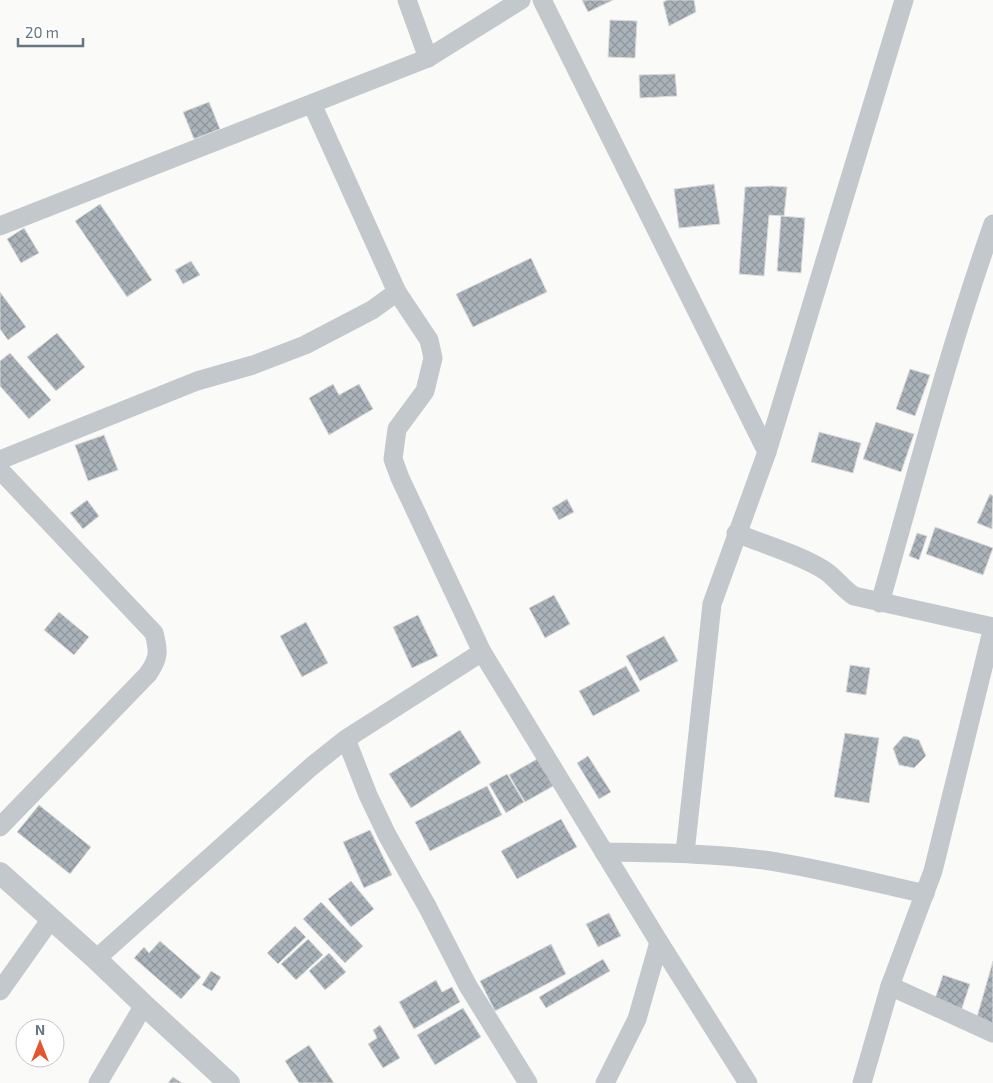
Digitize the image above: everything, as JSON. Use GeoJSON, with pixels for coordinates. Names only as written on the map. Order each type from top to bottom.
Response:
{"type":"FeatureCollection","features":[{"type":"Feature","properties":{"kind":"street"},"geometry":{"type":"LineString","coordinates":[[406,0],[428,58]]}},
{"type":"Feature","properties":{"kind":"street"},"geometry":{"type":"LineString","coordinates":[[0,226],[428,58],[521,0]]}},
{"type":"Feature","properties":{"kind":"street"},"geometry":{"type":"LineString","coordinates":[[542,0],[767,452]]}},
{"type":"Feature","properties":{"kind":"street"},"geometry":{"type":"LineString","coordinates":[[685,853],[712,604],[736,533],[767,452],[904,0]]}},
{"type":"Feature","properties":{"kind":"street"},"geometry":{"type":"LineString","coordinates":[[312,104],[397,292],[429,340],[433,358],[425,391],[397,429],[393,459],[400,478],[482,652],[658,942],[748,1083]]}},
{"type":"Feature","properties":{"kind":"street"},"geometry":{"type":"LineString","coordinates":[[880,603],[932,415],[993,224]]}},
{"type":"Feature","properties":{"kind":"street"},"geometry":{"type":"LineString","coordinates":[[0,460],[197,381],[253,365],[305,345],[372,310],[397,292]]}},
{"type":"Feature","properties":{"kind":"street"},"geometry":{"type":"LineString","coordinates":[[0,470],[154,633],[158,648],[157,661],[148,674],[0,827]]}},
{"type":"Feature","properties":{"kind":"street"},"geometry":{"type":"LineString","coordinates":[[736,533],[808,562],[825,571],[843,589],[854,596],[993,627],[934,871],[890,986],[862,1083]]}},
{"type":"Feature","properties":{"kind":"street"},"geometry":{"type":"LineString","coordinates":[[96,959],[312,766],[346,739],[482,652]]}},
{"type":"Feature","properties":{"kind":"street"},"geometry":{"type":"LineString","coordinates":[[346,739],[368,795],[387,835],[428,908],[468,986],[528,1083]]}},
{"type":"Feature","properties":{"kind":"street"},"geometry":{"type":"LineString","coordinates":[[604,852],[685,853],[764,860],[819,870],[925,894]]}},
{"type":"Feature","properties":{"kind":"street"},"geometry":{"type":"LineString","coordinates":[[0,873],[229,1083]]}},
{"type":"Feature","properties":{"kind":"street"},"geometry":{"type":"LineString","coordinates":[[0,991],[51,919]]}},
{"type":"Feature","properties":{"kind":"street"},"geometry":{"type":"LineString","coordinates":[[605,1083],[637,1019],[658,942]]}},
{"type":"Feature","properties":{"kind":"street"},"geometry":{"type":"LineString","coordinates":[[890,986],[993,1033]]}},
{"type":"Feature","properties":{"kind":"street"},"geometry":{"type":"LineString","coordinates":[[98,1083],[144,1005]]}},
{"type":"Feature","properties":{"kind":"building"},"geometry":{"type":"Polygon","coordinates":[[[582,0],[613,0],[588,12],[582,0]]]}},
{"type":"Feature","properties":{"kind":"building"},"geometry":{"type":"Polygon","coordinates":[[[667,0],[694,0],[696,12],[669,26],[663,2],[667,0]]]}},
{"type":"Feature","properties":{"kind":"building"},"geometry":{"type":"Polygon","coordinates":[[[610,20],[637,21],[635,58],[608,57],[610,20]]]}},
{"type":"Feature","properties":{"kind":"building"},"geometry":{"type":"Polygon","coordinates":[[[675,74],[677,96],[640,98],[639,75],[675,74]]]}},
{"type":"Feature","properties":{"kind":"building"},"geometry":{"type":"Polygon","coordinates":[[[209,102],[220,129],[194,139],[183,112],[209,102]]]}},
{"type":"Feature","properties":{"kind":"building"},"geometry":{"type":"Polygon","coordinates":[[[714,184],[720,224],[679,228],[674,189],[714,184]]]}},
{"type":"Feature","properties":{"kind":"building"},"geometry":{"type":"Polygon","coordinates":[[[745,187],[787,187],[784,216],[769,215],[764,276],[739,274],[745,187]]]}},
{"type":"Feature","properties":{"kind":"building"},"geometry":{"type":"Polygon","coordinates":[[[100,204],[152,280],[127,297],[75,221],[100,204]]]}},
{"type":"Feature","properties":{"kind":"building"},"geometry":{"type":"Polygon","coordinates":[[[781,216],[805,218],[801,273],[777,271],[781,216]]]}},
{"type":"Feature","properties":{"kind":"building"},"geometry":{"type":"Polygon","coordinates":[[[24,228],[39,253],[21,263],[7,239],[24,228]]]}},
{"type":"Feature","properties":{"kind":"building"},"geometry":{"type":"Polygon","coordinates":[[[531,258],[547,292],[473,327],[456,294],[531,258]]]}},
{"type":"Feature","properties":{"kind":"building"},"geometry":{"type":"Polygon","coordinates":[[[191,261],[200,275],[183,284],[175,270],[191,261]]]}},
{"type":"Feature","properties":{"kind":"building"},"geometry":{"type":"Polygon","coordinates":[[[0,292],[26,327],[8,340],[0,329],[0,292]]]}},
{"type":"Feature","properties":{"kind":"building"},"geometry":{"type":"Polygon","coordinates":[[[57,333],[85,367],[56,391],[27,357],[57,333]]]}},
{"type":"Feature","properties":{"kind":"building"},"geometry":{"type":"Polygon","coordinates":[[[10,353],[51,400],[29,419],[0,386],[0,361],[10,353]]]}},
{"type":"Feature","properties":{"kind":"building"},"geometry":{"type":"Polygon","coordinates":[[[910,369],[930,375],[915,416],[896,409],[910,369]]]}},
{"type":"Feature","properties":{"kind":"building"},"geometry":{"type":"Polygon","coordinates":[[[333,384],[339,395],[359,384],[373,409],[329,435],[309,398],[333,384]]]}},
{"type":"Feature","properties":{"kind":"building"},"geometry":{"type":"Polygon","coordinates":[[[876,422],[914,434],[901,472],[863,459],[876,422]]]}},
{"type":"Feature","properties":{"kind":"building"},"geometry":{"type":"Polygon","coordinates":[[[819,432],[861,443],[853,473],[811,462],[819,432]]]}},
{"type":"Feature","properties":{"kind":"building"},"geometry":{"type":"Polygon","coordinates":[[[104,435],[118,470],[88,481],[75,445],[104,435]]]}},
{"type":"Feature","properties":{"kind":"building"},"geometry":{"type":"Polygon","coordinates":[[[990,494],[993,496],[992,529],[977,523],[990,494]]]}},
{"type":"Feature","properties":{"kind":"building"},"geometry":{"type":"Polygon","coordinates":[[[567,499],[574,512],[559,520],[552,508],[567,499]]]}},
{"type":"Feature","properties":{"kind":"building"},"geometry":{"type":"Polygon","coordinates":[[[87,500],[99,516],[83,529],[70,513],[87,500]]]}},
{"type":"Feature","properties":{"kind":"building"},"geometry":{"type":"Polygon","coordinates":[[[935,527],[993,548],[983,575],[926,554],[935,527]]]}},
{"type":"Feature","properties":{"kind":"building"},"geometry":{"type":"Polygon","coordinates":[[[917,533],[927,536],[919,560],[909,556],[917,533]]]}},
{"type":"Feature","properties":{"kind":"building"},"geometry":{"type":"Polygon","coordinates":[[[554,595],[570,624],[545,638],[529,608],[554,595]]]}},
{"type":"Feature","properties":{"kind":"building"},"geometry":{"type":"Polygon","coordinates":[[[59,612],[89,637],[74,655],[44,630],[59,612]]]}},
{"type":"Feature","properties":{"kind":"building"},"geometry":{"type":"Polygon","coordinates":[[[418,615],[438,656],[412,668],[393,627],[418,615]]]}},
{"type":"Feature","properties":{"kind":"building"},"geometry":{"type":"Polygon","coordinates":[[[306,622],[328,663],[302,677],[280,636],[306,622]]]}},
{"type":"Feature","properties":{"kind":"building"},"geometry":{"type":"Polygon","coordinates":[[[664,636],[678,661],[640,681],[626,656],[664,636]]]}},
{"type":"Feature","properties":{"kind":"building"},"geometry":{"type":"Polygon","coordinates":[[[850,665],[870,668],[866,695],[846,692],[850,665]]]}},
{"type":"Feature","properties":{"kind":"building"},"geometry":{"type":"Polygon","coordinates":[[[626,666],[640,691],[593,716],[579,691],[626,666]]]}},
{"type":"Feature","properties":{"kind":"building"},"geometry":{"type":"Polygon","coordinates":[[[460,730],[481,763],[411,808],[389,774],[460,730]]]}},
{"type":"Feature","properties":{"kind":"building"},"geometry":{"type":"Polygon","coordinates":[[[845,733],[879,738],[869,803],[834,797],[845,733]]]}},
{"type":"Feature","properties":{"kind":"building"},"geometry":{"type":"Polygon","coordinates":[[[904,736],[919,740],[926,756],[914,768],[899,765],[893,748],[904,736]]]}},
{"type":"Feature","properties":{"kind":"building"},"geometry":{"type":"Polygon","coordinates":[[[588,756],[611,792],[599,799],[577,763],[588,756]]]}},
{"type":"Feature","properties":{"kind":"building"},"geometry":{"type":"Polygon","coordinates":[[[539,758],[555,785],[525,802],[509,775],[539,758]]]}},
{"type":"Feature","properties":{"kind":"building"},"geometry":{"type":"Polygon","coordinates":[[[507,774],[524,802],[506,813],[489,784],[507,774]]]}},
{"type":"Feature","properties":{"kind":"building"},"geometry":{"type":"Polygon","coordinates":[[[487,786],[502,815],[430,851],[415,822],[487,786]]]}},
{"type":"Feature","properties":{"kind":"building"},"geometry":{"type":"Polygon","coordinates":[[[39,805],[91,847],[70,874],[17,832],[39,805]]]}},
{"type":"Feature","properties":{"kind":"building"},"geometry":{"type":"Polygon","coordinates":[[[561,819],[577,847],[517,879],[501,851],[561,819]]]}},
{"type":"Feature","properties":{"kind":"building"},"geometry":{"type":"Polygon","coordinates":[[[370,830],[392,875],[364,888],[343,842],[370,830]]]}},
{"type":"Feature","properties":{"kind":"building"},"geometry":{"type":"Polygon","coordinates":[[[351,881],[374,909],[351,927],[328,899],[351,881]]]}},
{"type":"Feature","properties":{"kind":"building"},"geometry":{"type":"Polygon","coordinates":[[[321,902],[363,946],[345,963],[303,919],[321,902]]]}},
{"type":"Feature","properties":{"kind":"building"},"geometry":{"type":"Polygon","coordinates":[[[609,913],[621,936],[598,947],[586,924],[609,913]]]}},
{"type":"Feature","properties":{"kind":"building"},"geometry":{"type":"Polygon","coordinates":[[[295,926],[306,937],[278,964],[267,953],[295,926]]]}},
{"type":"Feature","properties":{"kind":"building"},"geometry":{"type":"Polygon","coordinates":[[[308,939],[323,955],[296,980],[281,964],[308,939]]]}},
{"type":"Feature","properties":{"kind":"building"},"geometry":{"type":"Polygon","coordinates":[[[160,941],[201,977],[181,999],[134,958],[144,947],[149,953],[160,941]]]}},
{"type":"Feature","properties":{"kind":"building"},"geometry":{"type":"Polygon","coordinates":[[[551,944],[566,974],[495,1011],[480,981],[551,944]]]}},
{"type":"Feature","properties":{"kind":"building"},"geometry":{"type":"Polygon","coordinates":[[[329,953],[346,972],[325,990],[309,971],[329,953]]]}},
{"type":"Feature","properties":{"kind":"building"},"geometry":{"type":"Polygon","coordinates":[[[603,959],[610,971],[546,1008],[539,997],[603,959]]]}},
{"type":"Feature","properties":{"kind":"building"},"geometry":{"type":"Polygon","coordinates":[[[993,961],[993,1029],[975,1024],[993,961]]]}},
{"type":"Feature","properties":{"kind":"building"},"geometry":{"type":"Polygon","coordinates":[[[211,971],[221,977],[212,991],[202,985],[211,971]]]}},
{"type":"Feature","properties":{"kind":"building"},"geometry":{"type":"Polygon","coordinates":[[[943,975],[970,984],[961,1011],[934,1002],[943,975]]]}},
{"type":"Feature","properties":{"kind":"building"},"geometry":{"type":"Polygon","coordinates":[[[436,980],[442,992],[452,987],[460,1002],[414,1029],[399,1002],[436,980]]]}},
{"type":"Feature","properties":{"kind":"building"},"geometry":{"type":"Polygon","coordinates":[[[463,1008],[481,1037],[435,1065],[417,1035],[463,1008]]]}},
{"type":"Feature","properties":{"kind":"building"},"geometry":{"type":"Polygon","coordinates":[[[380,1025],[400,1058],[383,1068],[368,1044],[377,1038],[373,1030],[380,1025]]]}},
{"type":"Feature","properties":{"kind":"building"},"geometry":{"type":"Polygon","coordinates":[[[309,1045],[334,1083],[299,1083],[285,1061],[309,1045]]]}},
{"type":"Feature","properties":{"kind":"building"},"geometry":{"type":"Polygon","coordinates":[[[173,1077],[182,1083],[168,1083],[173,1077]]]}}]}
